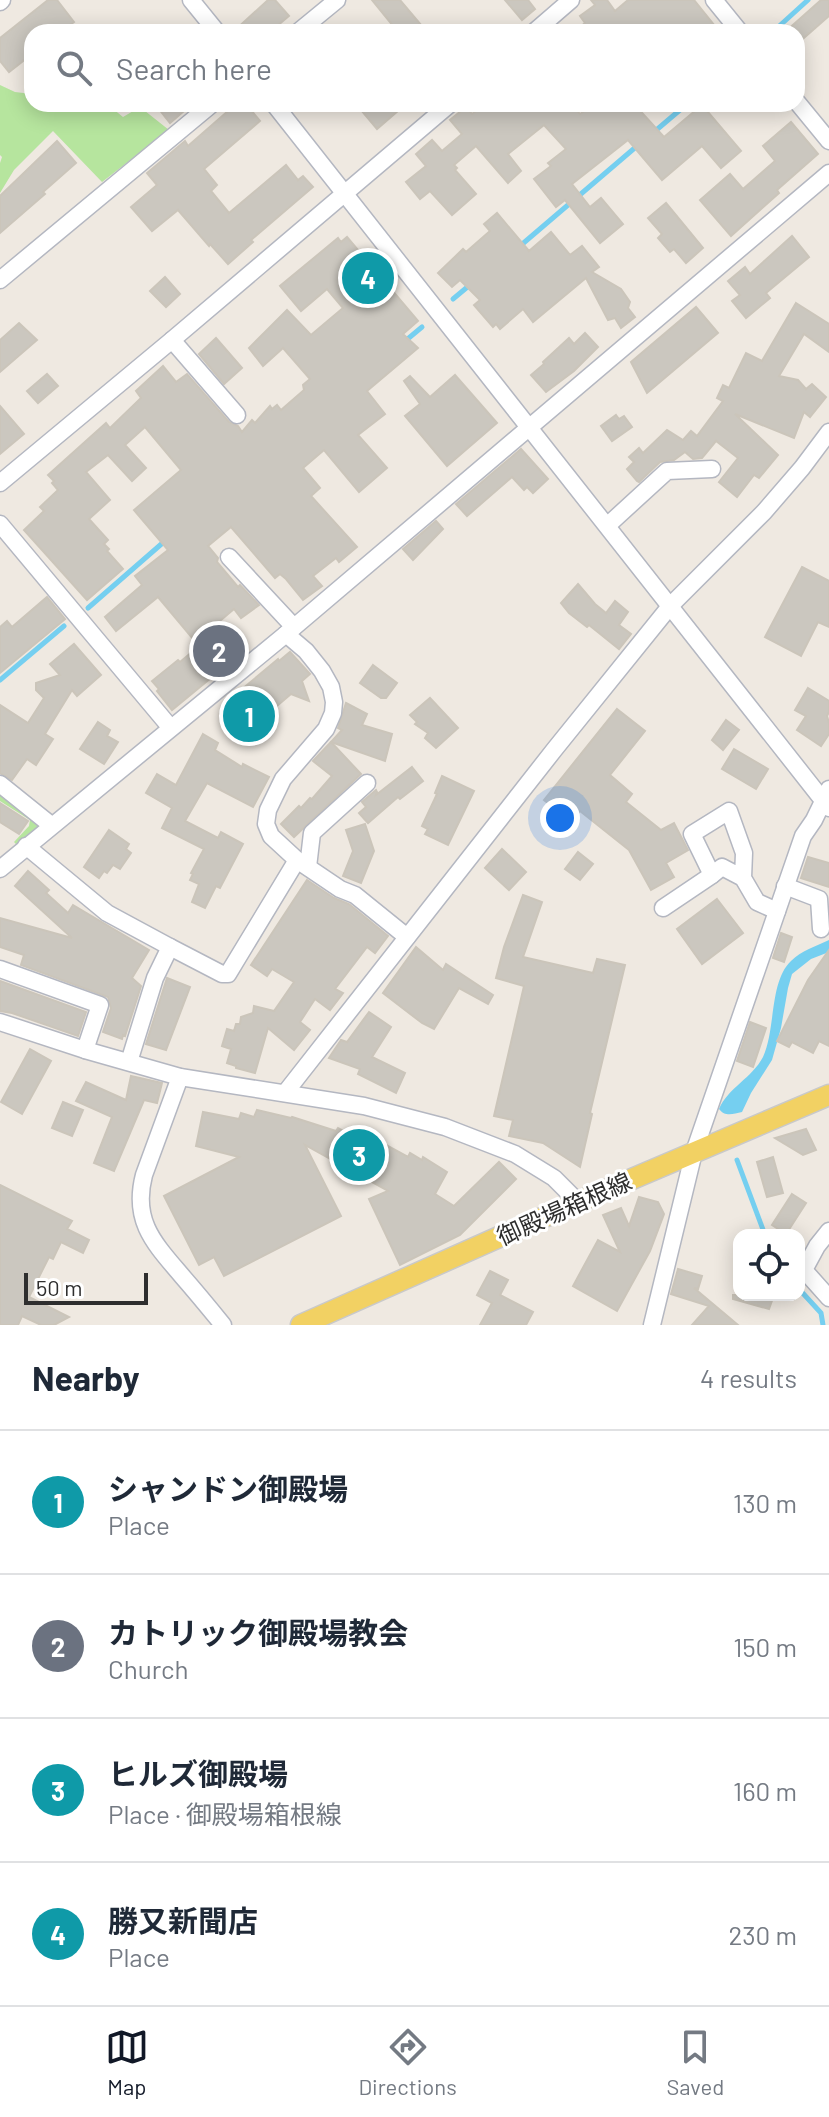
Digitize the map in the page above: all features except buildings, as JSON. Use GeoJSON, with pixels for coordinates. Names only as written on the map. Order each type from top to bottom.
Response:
{"type":"FeatureCollection","features":[{"type":"Feature","properties":{"kind":"main road","name":"御殿場箱根線"},"geometry":{"type":"LineString","coordinates":[[301,1325],[829,1095]]}},
{"type":"Feature","properties":{"kind":"street"},"geometry":{"type":"LineString","coordinates":[[191,0],[210,24]]}},
{"type":"Feature","properties":{"kind":"street"},"geometry":{"type":"LineString","coordinates":[[308,24],[337,0]]}},
{"type":"Feature","properties":{"kind":"street"},"geometry":{"type":"LineString","coordinates":[[543,24],[571,0]]}},
{"type":"Feature","properties":{"kind":"street"},"geometry":{"type":"LineString","coordinates":[[714,0],[734,24]]}},
{"type":"Feature","properties":{"kind":"street"},"geometry":{"type":"LineString","coordinates":[[0,280],[202,112]]}},
{"type":"Feature","properties":{"kind":"street"},"geometry":{"type":"LineString","coordinates":[[280,112],[827,799],[803,836],[694,1152],[652,1325]]}},
{"type":"Feature","properties":{"kind":"street"},"geometry":{"type":"LineString","coordinates":[[0,483],[441,112]]}},
{"type":"Feature","properties":{"kind":"street"},"geometry":{"type":"LineString","coordinates":[[805,112],[829,141]]}},
{"type":"Feature","properties":{"kind":"street"},"geometry":{"type":"LineString","coordinates":[[0,869],[290,630],[829,173]]}},
{"type":"Feature","properties":{"kind":"street"},"geometry":{"type":"LineString","coordinates":[[172,340],[237,415]]}},
{"type":"Feature","properties":{"kind":"street"},"geometry":{"type":"LineString","coordinates":[[285,1093],[671,605],[764,512],[829,432]]}},
{"type":"Feature","properties":{"kind":"street"},"geometry":{"type":"LineString","coordinates":[[608,525],[667,471],[712,469]]}},
{"type":"Feature","properties":{"kind":"street"},"geometry":{"type":"LineString","coordinates":[[0,524],[170,727]]}},
{"type":"Feature","properties":{"kind":"street"},"geometry":{"type":"LineString","coordinates":[[229,557],[322,671],[331,687],[334,702],[326,729],[283,779],[268,810],[266,824],[271,836],[302,864],[355,895],[407,937]]}},
{"type":"Feature","properties":{"kind":"street"},"geometry":{"type":"LineString","coordinates":[[26,846],[107,913],[222,974],[228,974],[302,864],[312,833],[367,783]]}},
{"type":"Feature","properties":{"kind":"street"},"geometry":{"type":"LineString","coordinates":[[0,784],[51,825]]}},
{"type":"Feature","properties":{"kind":"street"},"geometry":{"type":"LineString","coordinates":[[712,875],[692,834],[729,811],[744,853],[743,878]]}},
{"type":"Feature","properties":{"kind":"street"},"geometry":{"type":"LineString","coordinates":[[663,908],[722,867],[743,878],[757,902],[777,911]]}},
{"type":"Feature","properties":{"kind":"street"},"geometry":{"type":"LineString","coordinates":[[785,886],[819,899],[821,929]]}},
{"type":"Feature","properties":{"kind":"street"},"geometry":{"type":"LineString","coordinates":[[129,1062],[155,978],[170,947]]}},
{"type":"Feature","properties":{"kind":"street"},"geometry":{"type":"LineString","coordinates":[[0,969],[100,1005],[85,1050]]}},
{"type":"Feature","properties":{"kind":"street"},"geometry":{"type":"LineString","coordinates":[[0,1022],[180,1077],[364,1106],[445,1127],[515,1154],[554,1178],[578,1202]]}},
{"type":"Feature","properties":{"kind":"street"},"geometry":{"type":"LineString","coordinates":[[180,1077],[144,1175],[140,1211],[157,1247],[223,1325]]}},
{"type":"Feature","properties":{"kind":"street"},"geometry":{"type":"LineString","coordinates":[[829,1231],[804,1270],[829,1298]]}},
{"type":"Feature","properties":{"kind":"green space"},"geometry":{"type":"Polygon","coordinates":[[[0,85],[24,93],[24,112],[117,112],[123,117],[132,112],[146,112],[169,130],[102,182],[53,131],[14,170],[0,193],[0,85]]]}},
{"type":"Feature","properties":{"kind":"green space"},"geometry":{"type":"Polygon","coordinates":[[[0,792],[42,826],[17,845],[14,842],[29,826],[30,820],[0,801],[0,792]]]}},
{"type":"Feature","properties":{"kind":"water"},"geometry":{"type":"Polygon","coordinates":[[[829,940],[829,952],[811,959],[792,974],[772,1060],[742,1112],[724,1113],[719,1109],[723,1102],[763,1057],[784,970],[799,954],[829,940]]]}},
{"type":"Feature","properties":{"kind":"waterway"},"geometry":{"type":"LineString","coordinates":[[782,24],[808,0]]}},
{"type":"Feature","properties":{"kind":"waterway"},"geometry":{"type":"LineString","coordinates":[[654,132],[678,112]]}},
{"type":"Feature","properties":{"kind":"waterway"},"geometry":{"type":"LineString","coordinates":[[520,246],[637,146]]}},
{"type":"Feature","properties":{"kind":"waterway"},"geometry":{"type":"LineString","coordinates":[[453,299],[471,284]]}},
{"type":"Feature","properties":{"kind":"waterway"},"geometry":{"type":"LineString","coordinates":[[404,342],[422,327]]}},
{"type":"Feature","properties":{"kind":"waterway"},"geometry":{"type":"LineString","coordinates":[[88,608],[166,540]]}},
{"type":"Feature","properties":{"kind":"waterway"},"geometry":{"type":"LineString","coordinates":[[0,680],[64,626]]}},
{"type":"Feature","properties":{"kind":"waterway"},"geometry":{"type":"LineString","coordinates":[[737,1160],[763,1229]]}},
{"type":"Feature","properties":{"kind":"waterway"},"geometry":{"type":"LineString","coordinates":[[805,1296],[821,1313],[823,1325]]}},
{"type":"Feature","properties":{"kind":"place","name":"勝又新聞店"},"geometry":{"type":"Point","coordinates":[368,278]}},
{"type":"Feature","properties":{"kind":"place","name":"カトリック御殿場教会"},"geometry":{"type":"Point","coordinates":[219,651]}},
{"type":"Feature","properties":{"kind":"place","name":"シャンドン御殿場"},"geometry":{"type":"Point","coordinates":[249,716]}},
{"type":"Feature","properties":{"kind":"place","name":"ヒルズ御殿場"},"geometry":{"type":"Point","coordinates":[359,1155]}}]}
